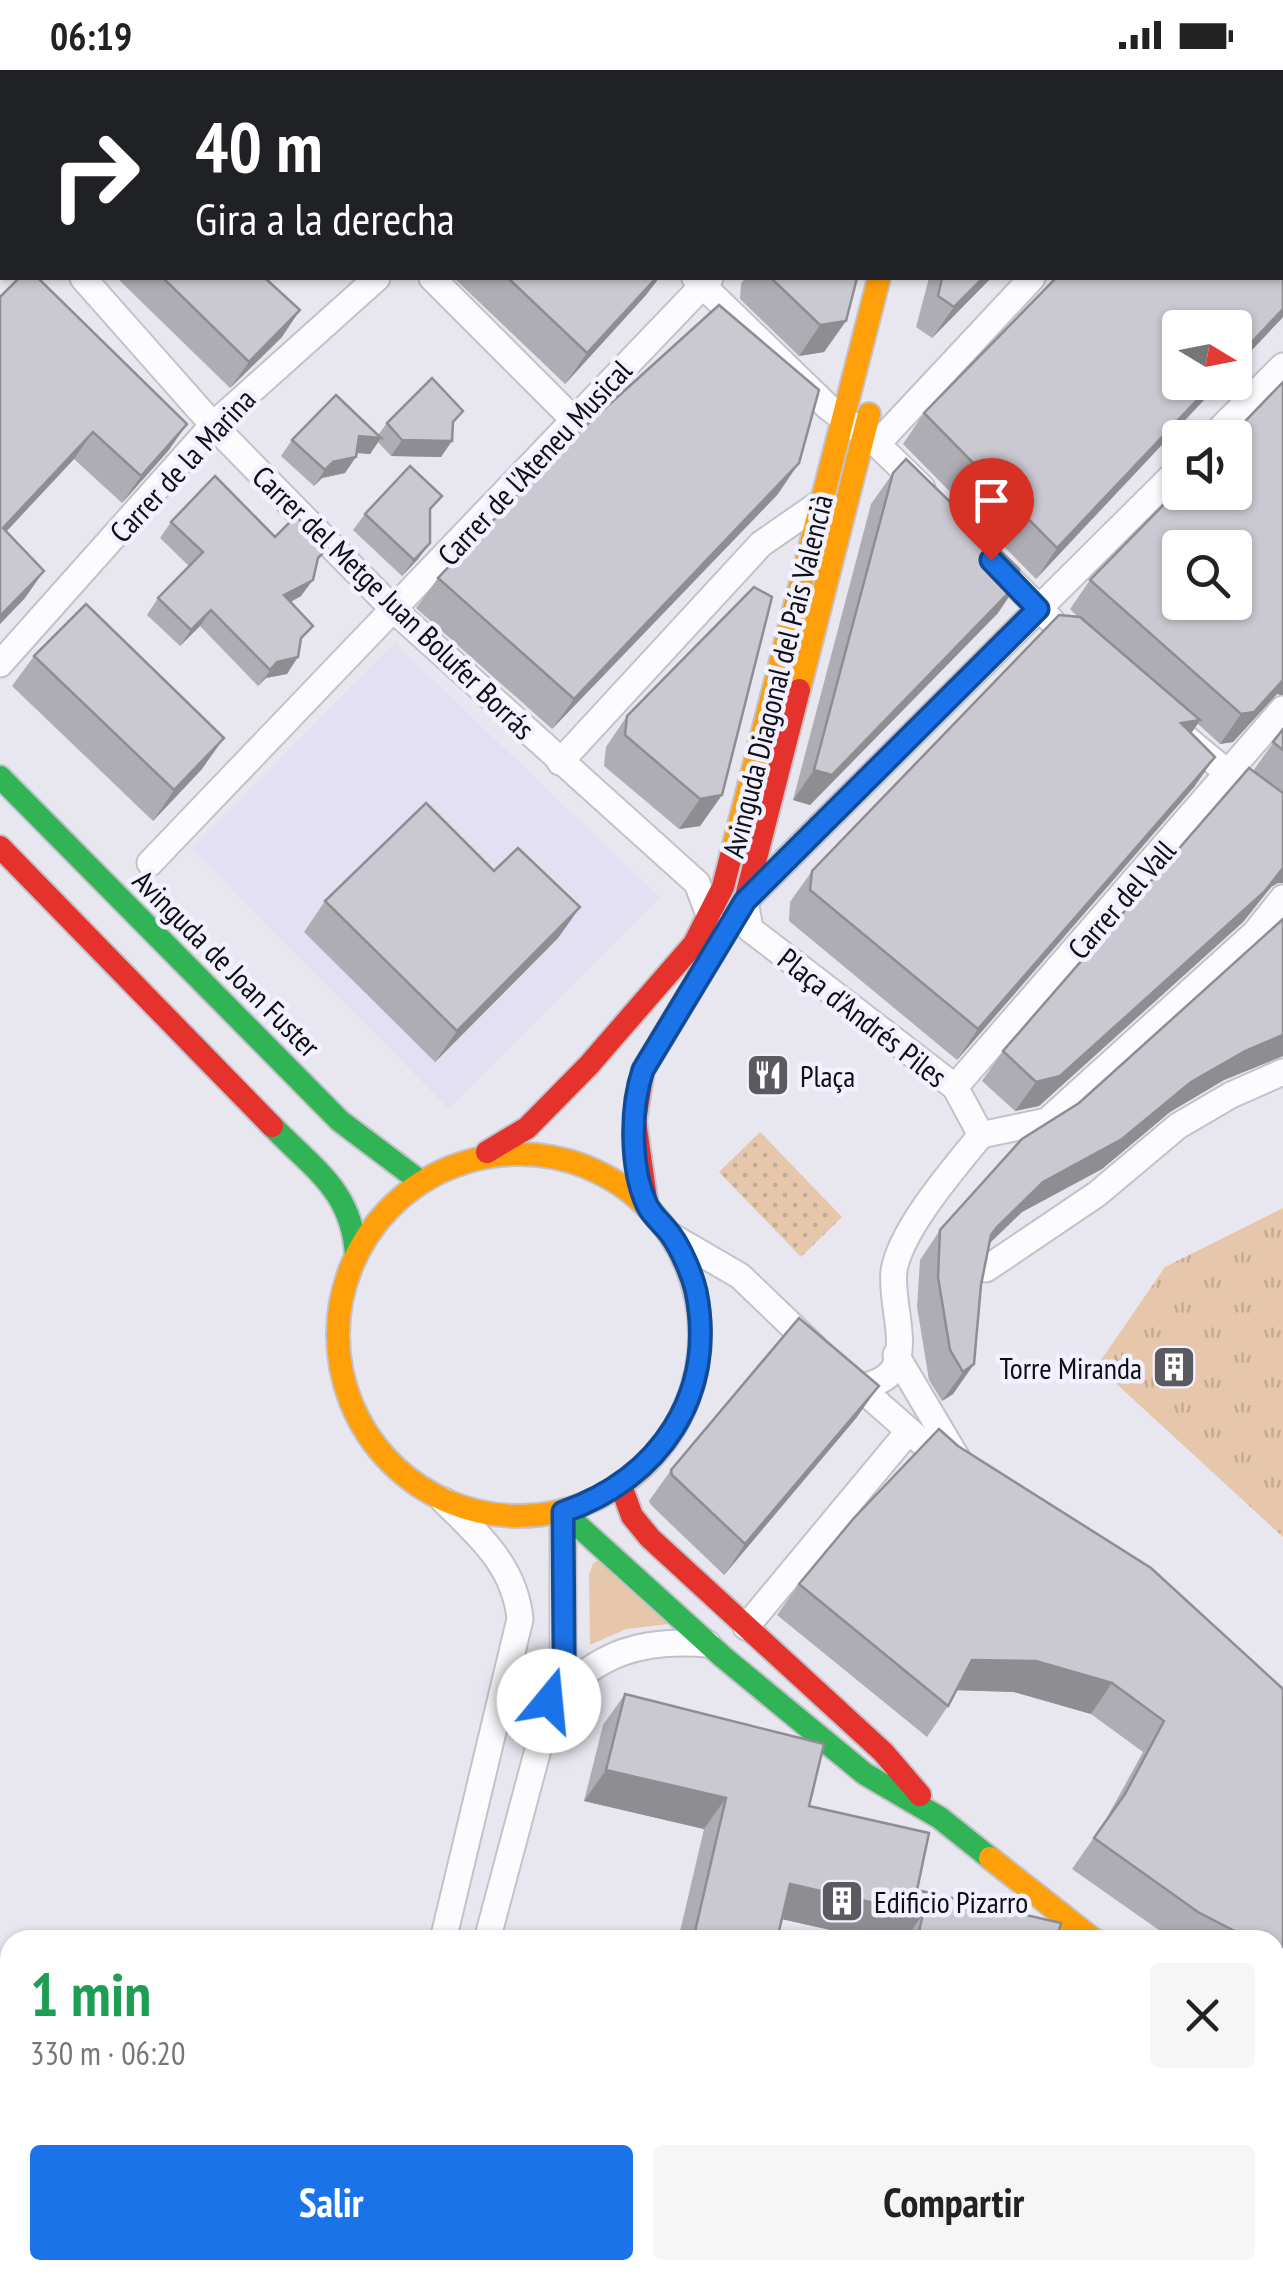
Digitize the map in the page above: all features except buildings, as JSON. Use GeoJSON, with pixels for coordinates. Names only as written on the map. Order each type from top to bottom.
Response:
{"type":"FeatureCollection","features":[{"type":"Feature","properties":{"kind":"street","name":"Carrer del Metge Juan Bolufer Borrás"},"geometry":{"type":"LineString","coordinates":[[85,280],[213,425],[395,611],[697,883],[710,917]]}},
{"type":"Feature","properties":{"kind":"street","name":"Carrer de la Marina"},"geometry":{"type":"LineString","coordinates":[[0,664],[213,425],[375,280]]}},
{"type":"Feature","properties":{"kind":"street"},"geometry":{"type":"LineString","coordinates":[[434,280],[573,420]]}},
{"type":"Feature","properties":{"kind":"street"},"geometry":{"type":"LineString","coordinates":[[702,280],[842,419],[871,439],[936,501]]}},
{"type":"Feature","properties":{"kind":"street","name":"Carrer de l'Ateneu Musical"},"geometry":{"type":"LineString","coordinates":[[150,863],[395,611],[702,280]]}},
{"type":"Feature","properties":{"kind":"street","name":"Avinguda Diagonal del País Valencià"},"geometry":{"type":"LineString","coordinates":[[475,1158],[528,1128],[589,1065],[694,944],[710,917],[723,887],[878,280]]}},
{"type":"Feature","properties":{"kind":"street","name":"Avinguda Diagonal del País Valencià"},"geometry":{"type":"LineString","coordinates":[[647,1206],[633,1135],[633,1100],[643,1070],[745,901],[871,439],[903,280]]}},
{"type":"Feature","properties":{"kind":"street"},"geometry":{"type":"LineString","coordinates":[[871,439],[1030,280]]}},
{"type":"Feature","properties":{"kind":"street"},"geometry":{"type":"LineString","coordinates":[[1229,420],[1283,366]]}},
{"type":"Feature","properties":{"kind":"street"},"geometry":{"type":"LineString","coordinates":[[745,901],[1162,486]]}},
{"type":"Feature","properties":{"kind":"street"},"geometry":{"type":"LineString","coordinates":[[560,762],[762,544],[820,504]]}},
{"type":"Feature","properties":{"kind":"street"},"geometry":{"type":"LineString","coordinates":[[974,542],[1068,635]]}},
{"type":"Feature","properties":{"kind":"street","name":"Carrer del Vall"},"geometry":{"type":"LineString","coordinates":[[955,1088],[1229,776],[1283,709]]}},
{"type":"Feature","properties":{"kind":"street"},"geometry":{"type":"LineString","coordinates":[[1170,725],[1283,819]]}},
{"type":"Feature","properties":{"kind":"street","name":"Avinguda de Joan Fuster"},"geometry":{"type":"LineString","coordinates":[[0,777],[340,1122],[420,1182]]}},
{"type":"Feature","properties":{"kind":"street"},"geometry":{"type":"LineString","coordinates":[[0,847],[340,1196],[354,1222],[356,1255]]}},
{"type":"Feature","properties":{"kind":"street"},"geometry":{"type":"LineString","coordinates":[[860,1387],[876,1384],[893,1370],[895,1266],[934,1192],[981,1136],[1048,1120],[1256,934],[1283,898]]}},
{"type":"Feature","properties":{"kind":"street","name":"Plaça d'Andrés Piles"},"geometry":{"type":"LineString","coordinates":[[745,901],[750,929],[955,1088],[981,1136]]}},
{"type":"Feature","properties":{"kind":"street"},"geometry":{"type":"LineString","coordinates":[[986,1269],[1097,1194],[1178,1126],[1231,1095],[1283,1072]]}},
{"type":"Feature","properties":{"kind":"street"},"geometry":{"type":"LineString","coordinates":[[444,1501],[505,1517],[563,1512],[621,1486],[662,1448],[689,1399],[701,1344],[695,1289],[673,1237],[647,1206],[618,1182],[567,1160],[511,1153],[475,1158],[420,1182],[384,1214],[356,1255],[346,1280],[338,1332],[344,1384],[366,1433],[400,1473],[444,1501],[505,1568],[518,1592],[520,1619],[444,1930]]}},
{"type":"Feature","properties":{"kind":"street"},"geometry":{"type":"LineString","coordinates":[[673,1237],[758,1290],[908,1432],[967,1476],[896,1354]]}},
{"type":"Feature","properties":{"kind":"street"},"geometry":{"type":"LineString","coordinates":[[746,1627],[908,1432]]}},
{"type":"Feature","properties":{"kind":"street"},"geometry":{"type":"LineString","coordinates":[[621,1486],[632,1516],[650,1538],[883,1752],[940,1818]]}},
{"type":"Feature","properties":{"kind":"street"},"geometry":{"type":"LineString","coordinates":[[563,1512],[640,1577],[708,1644],[865,1774],[940,1818],[1081,1930]]}},
{"type":"Feature","properties":{"kind":"street"},"geometry":{"type":"LineString","coordinates":[[490,1930],[564,1656],[563,1512]]}},
{"type":"Feature","properties":{"kind":"street"},"geometry":{"type":"LineString","coordinates":[[549,1701],[616,1651],[664,1640],[708,1644]]}},
{"type":"Feature","properties":{"kind":"shaded area"},"geometry":{"type":"Polygon","coordinates":[[[395,643],[660,898],[449,1109],[191,848],[395,643]]]}},
{"type":"Feature","properties":{"kind":"green space"},"geometry":{"type":"Polygon","coordinates":[[[760,1132],[842,1217],[801,1257],[719,1172],[760,1132]]]}},
{"type":"Feature","properties":{"kind":"green space"},"geometry":{"type":"Polygon","coordinates":[[[1283,1208],[1283,1537],[1097,1366],[1165,1267],[1283,1208]]]}},
{"type":"Feature","properties":{"kind":"green space"},"geometry":{"type":"Polygon","coordinates":[[[600,1560],[669,1624],[626,1629],[590,1645],[589,1575],[593,1563],[600,1560]]]}},
{"type":"Feature","properties":{"kind":"traffic: fast"},"geometry":{"type":"LineString","coordinates":[[0,777],[340,1121],[421,1182]]}},
{"type":"Feature","properties":{"kind":"traffic: fast"},"geometry":{"type":"LineString","coordinates":[[272,1126],[339,1198],[353,1233],[356,1255]]}},
{"type":"Feature","properties":{"kind":"traffic: fast"},"geometry":{"type":"LineString","coordinates":[[563,1512],[723,1657],[865,1774],[940,1818],[990,1858]]}},
{"type":"Feature","properties":{"kind":"traffic: slow"},"geometry":{"type":"LineString","coordinates":[[731,856],[878,280]]}},
{"type":"Feature","properties":{"kind":"traffic: slow"},"geometry":{"type":"LineString","coordinates":[[799,690],[869,414]]}},
{"type":"Feature","properties":{"kind":"traffic: slow"},"geometry":{"type":"LineString","coordinates":[[519,1154],[554,1157],[588,1168],[620,1185],[647,1207],[669,1234],[686,1266],[697,1300],[700,1335],[697,1370],[686,1404],[669,1436],[647,1463],[620,1485],[588,1502],[554,1513],[519,1516],[484,1513],[450,1502],[418,1485],[391,1463],[369,1436],[352,1404],[341,1370],[338,1335],[341,1300],[352,1266],[369,1234],[391,1207],[418,1185],[450,1168],[484,1157],[519,1154]]}},
{"type":"Feature","properties":{"kind":"traffic: slow"},"geometry":{"type":"LineString","coordinates":[[990,1858],[1081,1930]]}},
{"type":"Feature","properties":{"kind":"traffic: jam"},"geometry":{"type":"LineString","coordinates":[[647,1206],[635,1121],[643,1070],[745,901],[799,690]]}},
{"type":"Feature","properties":{"kind":"traffic: jam"},"geometry":{"type":"LineString","coordinates":[[0,847],[272,1126]]}},
{"type":"Feature","properties":{"kind":"traffic: jam"},"geometry":{"type":"LineString","coordinates":[[487,1152],[527,1128],[589,1065],[694,944],[723,887],[731,856]]}},
{"type":"Feature","properties":{"kind":"traffic: jam"},"geometry":{"type":"LineString","coordinates":[[621,1486],[632,1516],[650,1538],[883,1752],[920,1795]]}},
{"type":"Feature","properties":{"kind":"place","name":"Plaça"},"geometry":{"type":"Point","coordinates":[768,1075]}},
{"type":"Feature","properties":{"kind":"place","name":"Torre Miranda"},"geometry":{"type":"Point","coordinates":[1174,1367]}},
{"type":"Feature","properties":{"kind":"place","name":"Edificio Pizarro"},"geometry":{"type":"Point","coordinates":[842,1901]}},
{"type":"Feature","properties":{"kind":"route"},"geometry":{"type":"LineString","coordinates":[[549,1701],[564,1656],[563,1512],[594,1502],[621,1486],[662,1448],[689,1399],[701,1344],[695,1289],[673,1237],[647,1206],[633,1135],[633,1100],[643,1070],[726,939],[745,901],[778,866],[809,842],[1038,609],[991,560]]}}]}
